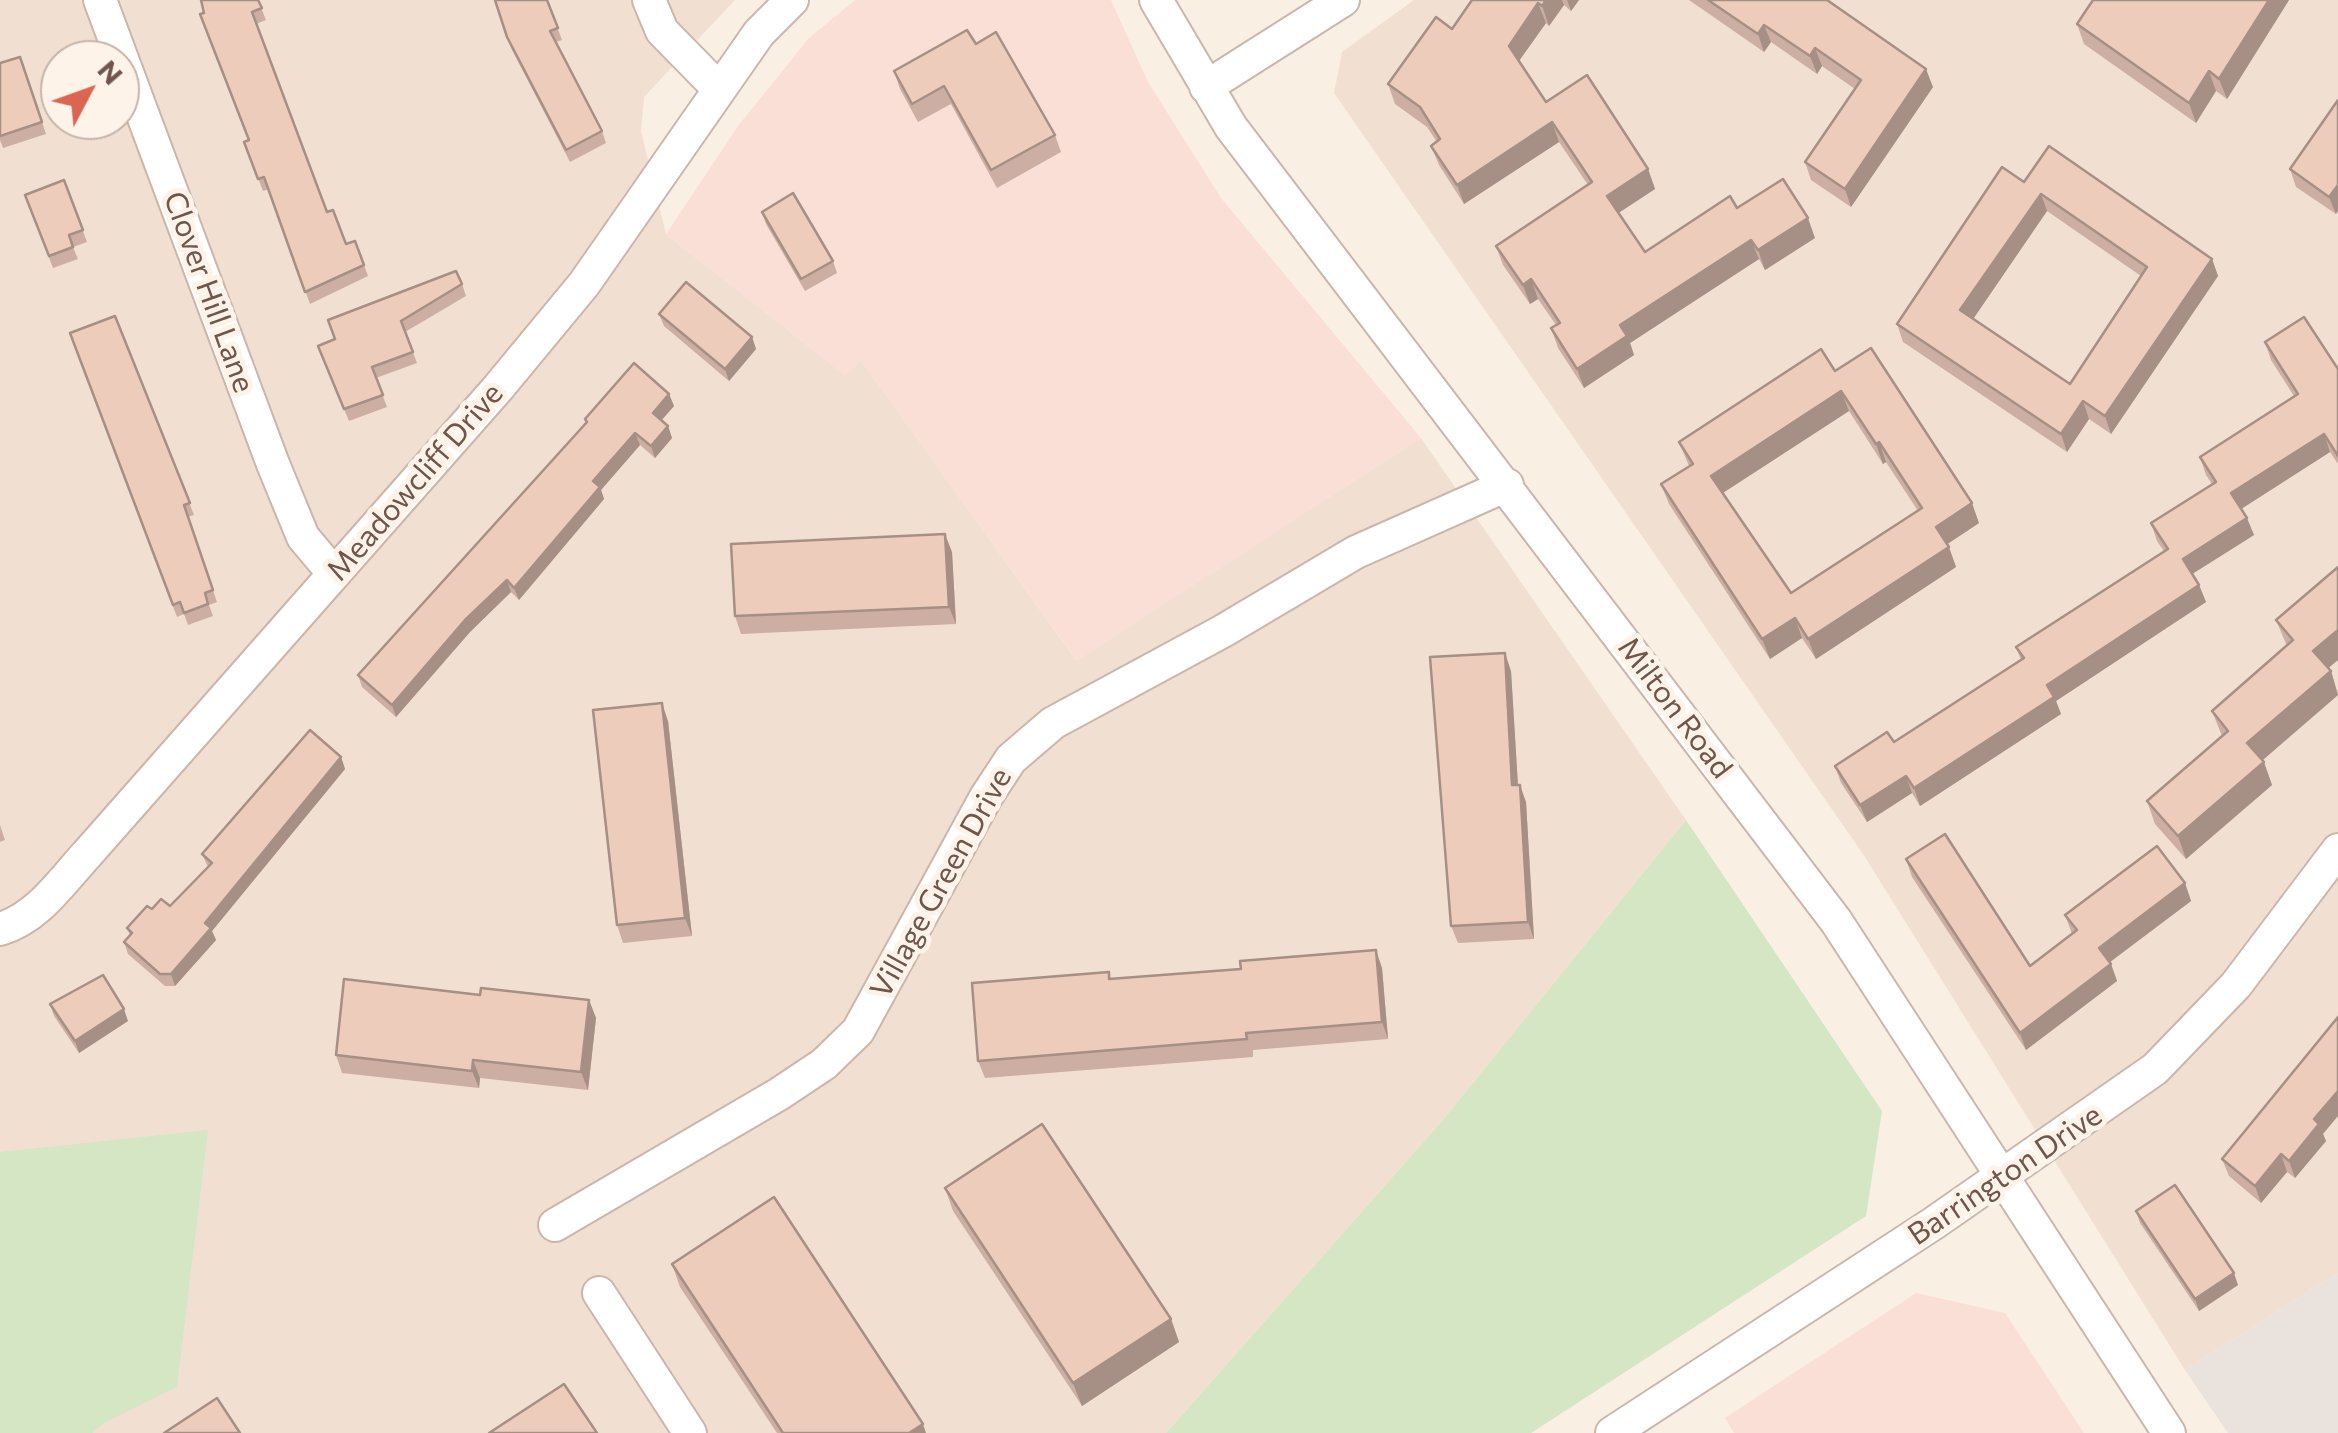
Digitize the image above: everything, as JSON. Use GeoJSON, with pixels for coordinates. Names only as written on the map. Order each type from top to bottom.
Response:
{"type":"FeatureCollection","features":[{"type":"Feature","properties":{"kind":"street","name":"Clover Hill Lane"},"geometry":{"type":"LineString","coordinates":[[100,0],[273,464],[303,537],[334,574]]}},
{"type":"Feature","properties":{"kind":"street"},"geometry":{"type":"LineString","coordinates":[[649,0],[662,30],[718,88]]}},
{"type":"Feature","properties":{"kind":"street","name":"Meadowcliff Drive"},"geometry":{"type":"LineString","coordinates":[[0,929],[19,924],[34,911],[334,574],[584,284],[718,88],[759,33],[792,0]]}},
{"type":"Feature","properties":{"kind":"street","name":"Milton Road"},"geometry":{"type":"LineString","coordinates":[[1156,0],[1206,87],[1265,173],[1507,485],[1836,921],[2169,1433]]}},
{"type":"Feature","properties":{"kind":"street"},"geometry":{"type":"LineString","coordinates":[[1206,87],[1343,0]]}},
{"type":"Feature","properties":{"kind":"street","name":"Village Green Drive"},"geometry":{"type":"LineString","coordinates":[[555,1226],[779,1094],[824,1064],[858,1031],[986,796],[1011,759],[1053,723],[1223,632],[1356,552],[1507,485]]}},
{"type":"Feature","properties":{"kind":"street","name":"Barrington Drive"},"geometry":{"type":"LineString","coordinates":[[1612,1433],[2112,1103],[2188,1037],[2263,952],[2338,850]]}},
{"type":"Feature","properties":{"kind":"street"},"geometry":{"type":"LineString","coordinates":[[599,1293],[690,1433]]}},
{"type":"Feature","properties":{"kind":"shaded area"},"geometry":{"type":"Polygon","coordinates":[[[0,0],[735,0],[644,97],[641,131],[666,234],[845,375],[861,360],[1076,660],[1421,438],[1686,820],[1442,1121],[1166,1433],[0,1433],[0,0]]]}},
{"type":"Feature","properties":{"kind":"shaded area"},"geometry":{"type":"Polygon","coordinates":[[[855,0],[1111,0],[1148,82],[1221,198],[1421,438],[1077,661],[861,361],[845,376],[666,234],[738,126],[809,38],[855,0]]]}},
{"type":"Feature","properties":{"kind":"shaded area"},"geometry":{"type":"Polygon","coordinates":[[[1414,0],[2338,0],[2338,1273],[2185,1370],[1863,854],[1334,93],[1342,52],[1414,0]]]}},
{"type":"Feature","properties":{"kind":"shaded area"},"geometry":{"type":"Polygon","coordinates":[[[2338,1273],[2338,1433],[2228,1433],[2185,1370],[2338,1273]]]}},
{"type":"Feature","properties":{"kind":"shaded area"},"geometry":{"type":"Polygon","coordinates":[[[1916,1293],[2005,1313],[2084,1433],[1734,1433],[1725,1418],[1916,1293]]]}},
{"type":"Feature","properties":{"kind":"green space"},"geometry":{"type":"Polygon","coordinates":[[[1686,820],[1882,1111],[1866,1216],[1531,1433],[1166,1433],[1442,1121],[1686,820]]]}},
{"type":"Feature","properties":{"kind":"green space"},"geometry":{"type":"Polygon","coordinates":[[[208,1130],[177,1387],[104,1423],[92,1433],[0,1433],[0,1152],[208,1130]]]}},
{"type":"Feature","properties":{"kind":"building"},"geometry":{"type":"Polygon","coordinates":[[[201,0],[258,0],[262,8],[252,12],[327,212],[333,210],[346,244],[355,241],[364,265],[305,292],[264,177],[258,179],[244,142],[249,140],[200,14],[204,13],[201,0]]]}},
{"type":"Feature","properties":{"kind":"building"},"geometry":{"type":"Polygon","coordinates":[[[495,0],[547,0],[558,28],[550,31],[602,131],[566,150],[507,37],[495,0]]]}},
{"type":"Feature","properties":{"kind":"building"},"geometry":{"type":"Polygon","coordinates":[[[1472,0],[1546,0],[1542,6],[1538,3],[1509,46],[1546,102],[1587,75],[1648,169],[1607,196],[1645,252],[1730,196],[1737,208],[1783,179],[1808,218],[1758,250],[1751,240],[1620,325],[1627,336],[1577,369],[1551,328],[1560,323],[1531,279],[1523,285],[1496,246],[1592,182],[1552,122],[1457,185],[1431,146],[1440,139],[1420,107],[1388,84],[1436,17],[1452,29],[1472,0]]]}},
{"type":"Feature","properties":{"kind":"building"},"geometry":{"type":"Polygon","coordinates":[[[1708,0],[1827,0],[1926,69],[1845,189],[1805,162],[1861,80],[1815,48],[1810,56],[1764,25],[1758,34],[1708,0]]]}},
{"type":"Feature","properties":{"kind":"building"},"geometry":{"type":"Polygon","coordinates":[[[2093,0],[2269,0],[2219,79],[2209,71],[2189,103],[2077,24],[2093,0]]]}},
{"type":"Feature","properties":{"kind":"building"},"geometry":{"type":"Polygon","coordinates":[[[967,30],[976,44],[996,32],[1055,135],[991,170],[944,86],[912,104],[894,71],[967,30]]]}},
{"type":"Feature","properties":{"kind":"building"},"geometry":{"type":"Polygon","coordinates":[[[20,57],[40,123],[0,136],[0,63],[20,57]]]}},
{"type":"Feature","properties":{"kind":"building"},"geometry":{"type":"Polygon","coordinates":[[[2338,100],[2338,185],[2329,197],[2290,169],[2338,100]]]}},
{"type":"Feature","properties":{"kind":"building"},"geometry":{"type":"Polygon","coordinates":[[[2049,146],[2212,259],[2105,416],[2083,401],[2061,434],[1897,324],[2002,167],[2024,182],[2049,146]],[[2041,194],[1960,310],[2070,384],[2147,267],[2041,194]]]}},
{"type":"Feature","properties":{"kind":"building"},"geometry":{"type":"Polygon","coordinates":[[[64,180],[83,230],[69,235],[73,247],[49,256],[25,195],[64,180]]]}},
{"type":"Feature","properties":{"kind":"building"},"geometry":{"type":"Polygon","coordinates":[[[793,193],[833,261],[801,279],[762,212],[793,193]]]}},
{"type":"Feature","properties":{"kind":"building"},"geometry":{"type":"Polygon","coordinates":[[[456,271],[462,284],[401,321],[413,352],[372,367],[383,395],[344,409],[318,346],[335,339],[328,320],[456,271]]]}},
{"type":"Feature","properties":{"kind":"building"},"geometry":{"type":"Polygon","coordinates":[[[686,282],[752,337],[725,369],[659,314],[686,282]]]}},
{"type":"Feature","properties":{"kind":"building"},"geometry":{"type":"Polygon","coordinates":[[[115,316],[190,503],[184,505],[213,590],[205,593],[208,604],[184,613],[180,602],[173,605],[70,333],[115,316]]]}},
{"type":"Feature","properties":{"kind":"building"},"geometry":{"type":"Polygon","coordinates":[[[2304,317],[2338,369],[2338,456],[2324,434],[2231,493],[2247,518],[2183,559],[2199,585],[2047,685],[2054,697],[1914,788],[1906,776],[1860,805],[1835,766],[1887,732],[1894,742],[2024,658],[2016,647],[2168,549],[2151,523],[2216,482],[2200,457],[2298,394],[2265,342],[2304,317]]]}},
{"type":"Feature","properties":{"kind":"building"},"geometry":{"type":"Polygon","coordinates":[[[1871,348],[1972,503],[1936,527],[1949,547],[1808,639],[1795,618],[1762,639],[1661,484],[1693,464],[1679,442],[1821,349],[1835,371],[1871,348]],[[1841,391],[1711,476],[1791,593],[1922,508],[1879,442],[1876,444],[1841,391]]]}},
{"type":"Feature","properties":{"kind":"building"},"geometry":{"type":"Polygon","coordinates":[[[634,363],[669,394],[653,413],[668,426],[651,446],[635,433],[593,481],[600,487],[514,588],[507,580],[465,620],[392,705],[358,675],[587,422],[585,419],[634,363]]]}},
{"type":"Feature","properties":{"kind":"building"},"geometry":{"type":"Polygon","coordinates":[[[945,534],[949,607],[735,616],[731,544],[945,534]]]}},
{"type":"Feature","properties":{"kind":"building"},"geometry":{"type":"Polygon","coordinates":[[[2338,567],[2338,630],[2313,651],[2331,671],[2247,743],[2264,762],[2178,836],[2147,801],[2228,731],[2212,711],[2293,640],[2276,620],[2338,567]]]}},
{"type":"Feature","properties":{"kind":"building"},"geometry":{"type":"Polygon","coordinates":[[[1505,653],[1512,785],[1520,785],[1528,922],[1451,926],[1430,657],[1505,653]]]}},
{"type":"Feature","properties":{"kind":"building"},"geometry":{"type":"Polygon","coordinates":[[[662,703],[685,918],[617,925],[593,710],[662,703]]]}},
{"type":"Feature","properties":{"kind":"building"},"geometry":{"type":"Polygon","coordinates":[[[310,730],[341,757],[205,923],[211,928],[171,974],[160,974],[124,942],[132,933],[127,928],[147,906],[152,909],[161,899],[170,906],[212,863],[202,854],[310,730]]]}},
{"type":"Feature","properties":{"kind":"building"},"geometry":{"type":"Polygon","coordinates":[[[1945,834],[2030,966],[2077,930],[2065,915],[2157,846],[2185,883],[2099,948],[2111,964],[2020,1033],[1906,859],[1945,834]]]}},
{"type":"Feature","properties":{"kind":"building"},"geometry":{"type":"Polygon","coordinates":[[[1376,950],[1382,1022],[1246,1033],[1247,1039],[978,1061],[972,983],[1109,972],[1109,979],[1241,969],[1240,961],[1376,950]]]}},
{"type":"Feature","properties":{"kind":"building"},"geometry":{"type":"Polygon","coordinates":[[[103,975],[124,1009],[75,1041],[50,1004],[103,975]]]}},
{"type":"Feature","properties":{"kind":"building"},"geometry":{"type":"Polygon","coordinates":[[[344,979],[480,995],[481,988],[589,1000],[581,1072],[473,1060],[472,1071],[336,1055],[344,979]]]}},
{"type":"Feature","properties":{"kind":"building"},"geometry":{"type":"Polygon","coordinates":[[[2338,1017],[2338,1091],[2314,1119],[2319,1124],[2289,1161],[2281,1154],[2255,1186],[2222,1159],[2338,1017]]]}},
{"type":"Feature","properties":{"kind":"building"},"geometry":{"type":"Polygon","coordinates":[[[1042,1124],[1171,1319],[1073,1383],[945,1188],[1042,1124]]]}},
{"type":"Feature","properties":{"kind":"building"},"geometry":{"type":"Polygon","coordinates":[[[2175,1185],[2234,1273],[2195,1299],[2136,1211],[2175,1185]]]}},
{"type":"Feature","properties":{"kind":"building"},"geometry":{"type":"Polygon","coordinates":[[[774,1197],[923,1424],[909,1433],[783,1433],[672,1264],[774,1197]]]}},
{"type":"Feature","properties":{"kind":"building"},"geometry":{"type":"Polygon","coordinates":[[[564,1384],[597,1433],[489,1433],[564,1384]]]}},
{"type":"Feature","properties":{"kind":"building"},"geometry":{"type":"Polygon","coordinates":[[[217,1398],[240,1433],[164,1433],[217,1398]]]}}]}
